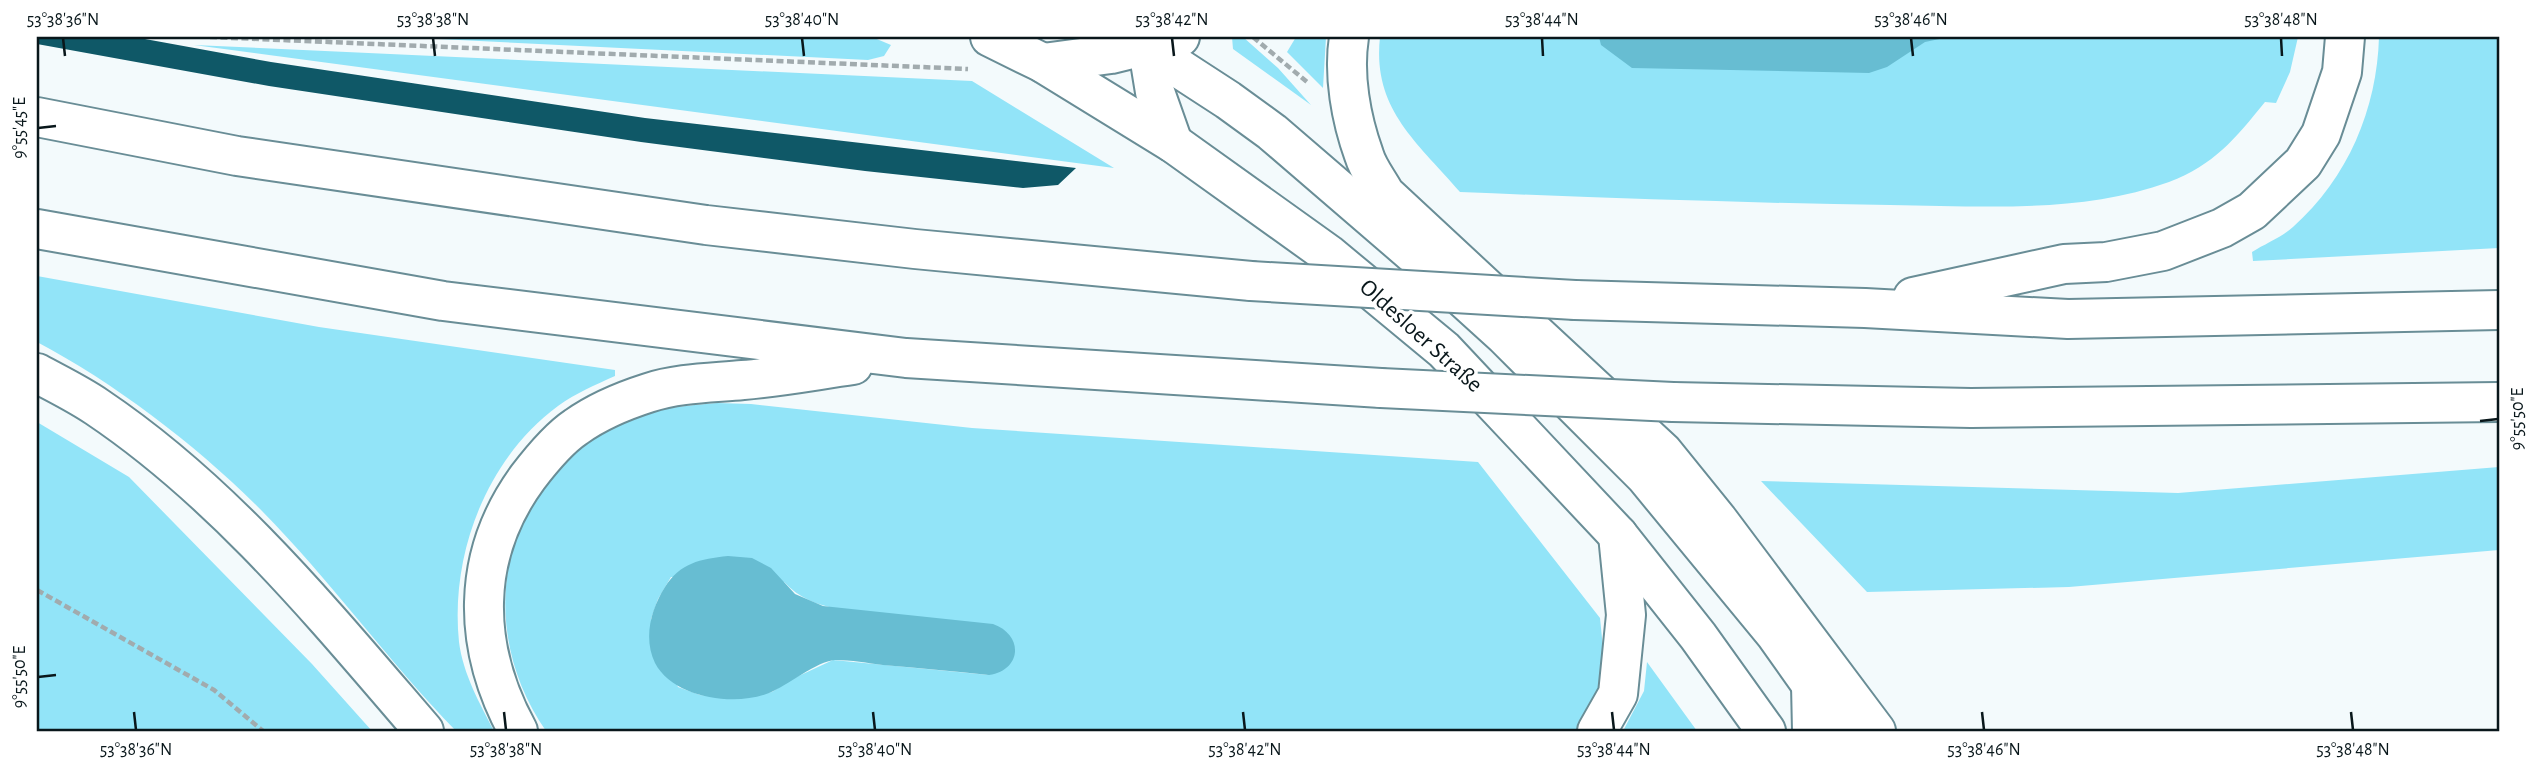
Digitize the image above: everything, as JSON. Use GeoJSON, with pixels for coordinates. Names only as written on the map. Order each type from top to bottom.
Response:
{"type":"FeatureCollection","features":[{"type":"Feature","properties":{"kind":"main road","name":"Oldesloer Straße"},"geometry":{"type":"LineString","coordinates":[[990,37],[1034,59],[1173,143],[1328,254],[1444,350],[1618,535],[1698,636],[1766,731]]}},
{"type":"Feature","properties":{"kind":"main road"},"geometry":{"type":"LineString","coordinates":[[1349,37],[1346,59],[1355,121],[1364,157],[1385,194],[1663,452],[1876,731]]}},
{"type":"Feature","properties":{"kind":"main road"},"geometry":{"type":"LineString","coordinates":[[1865,307],[2064,264],[2106,262],[2163,251],[2222,228],[2252,211],[2302,163],[2321,134],[2342,72],[2345,37]]}},
{"type":"Feature","properties":{"kind":"main road"},"geometry":{"type":"LineString","coordinates":[[1034,59],[1111,54],[1151,39]]}},
{"type":"Feature","properties":{"kind":"main road"},"geometry":{"type":"LineString","coordinates":[[1151,39],[1155,92],[1173,143]]}},
{"type":"Feature","properties":{"kind":"main road"},"geometry":{"type":"LineString","coordinates":[[1151,39],[1272,132],[1504,335],[1645,477],[1776,635],[1844,731]]}},
{"type":"Feature","properties":{"kind":"main road"},"geometry":{"type":"LineString","coordinates":[[37,117],[237,156],[706,225],[915,249],[1251,281],[1575,300],[1865,307],[2068,319],[2499,310]]}},
{"type":"Feature","properties":{"kind":"main road"},"geometry":{"type":"LineString","coordinates":[[37,229],[443,301],[906,358],[1381,388],[1673,402],[1971,408],[2499,402]]}},
{"type":"Feature","properties":{"kind":"main road"},"geometry":{"type":"LineString","coordinates":[[519,731],[502,702],[490,664],[484,633],[482,598],[489,561],[513,497],[538,464],[574,427],[613,406],[650,392],[698,383],[745,380],[906,358]]}},
{"type":"Feature","properties":{"kind":"main road"},"geometry":{"type":"LineString","coordinates":[[37,373],[107,414],[170,462],[237,523],[424,731]]}},
{"type":"Feature","properties":{"kind":"main road"},"geometry":{"type":"LineString","coordinates":[[1597,731],[1618,694],[1626,615],[1618,535]]}},
{"type":"Feature","properties":{"kind":"main road"},"geometry":{"type":"LineString","coordinates":[[1811,685],[1812,731]]}},
{"type":"Feature","properties":{"kind":"path"},"geometry":{"type":"LineString","coordinates":[[210,37],[963,70],[1034,59]]}},
{"type":"Feature","properties":{"kind":"path"},"geometry":{"type":"LineString","coordinates":[[1253,37],[1316,90]]}},
{"type":"Feature","properties":{"kind":"path"},"geometry":{"type":"LineString","coordinates":[[37,590],[214,690],[264,731]]}},
{"type":"Feature","properties":{"kind":"shaded area"},"geometry":{"type":"Polygon","coordinates":[[[397,37],[872,37],[891,45],[884,56],[868,60],[397,37]]]}},
{"type":"Feature","properties":{"kind":"shaded area"},"geometry":{"type":"Polygon","coordinates":[[[1232,37],[1243,37],[1278,68],[1311,105],[1233,49],[1232,37]]]}},
{"type":"Feature","properties":{"kind":"shaded area"},"geometry":{"type":"Polygon","coordinates":[[[1296,37],[1326,37],[1323,88],[1287,52],[1296,37]]]}},
{"type":"Feature","properties":{"kind":"shaded area"},"geometry":{"type":"Polygon","coordinates":[[[1380,37],[2298,37],[2290,72],[2276,103],[2265,102],[2223,150],[2199,168],[2169,182],[2101,199],[2066,204],[1996,207],[1729,202],[1460,192],[1414,140],[1390,104],[1379,62],[1380,37]]]}},
{"type":"Feature","properties":{"kind":"shaded area"},"geometry":{"type":"Polygon","coordinates":[[[1599,37],[1949,37],[1925,42],[1887,67],[1869,73],[1632,68],[1601,45],[1599,37]]]}},
{"type":"Feature","properties":{"kind":"shaded area"},"geometry":{"type":"Polygon","coordinates":[[[1949,37],[2082,37],[2075,39],[1949,37]]]}},
{"type":"Feature","properties":{"kind":"shaded area"},"geometry":{"type":"Polygon","coordinates":[[[2379,37],[2499,37],[2499,248],[2253,261],[2252,252],[2293,227],[2329,187],[2344,164],[2365,116],[2377,64],[2379,37]]]}},
{"type":"Feature","properties":{"kind":"shaded area"},"geometry":{"type":"Polygon","coordinates":[[[194,45],[972,81],[1114,168],[194,45]]]}},
{"type":"Feature","properties":{"kind":"shaded area"},"geometry":{"type":"Polygon","coordinates":[[[37,276],[319,327],[615,370],[615,376],[558,406],[533,428],[511,453],[478,511],[467,543],[458,609],[459,642],[468,677],[494,731],[456,731],[287,538],[238,487],[156,418],[67,358],[37,342],[37,276]]]}},
{"type":"Feature","properties":{"kind":"shaded area"},"geometry":{"type":"Polygon","coordinates":[[[717,403],[751,404],[972,428],[1478,462],[1600,618],[1604,658],[1597,700],[1576,731],[546,731],[523,691],[510,648],[505,605],[509,562],[522,521],[544,484],[574,451],[613,425],[651,412],[717,403]],[[671,577],[658,599],[651,619],[678,687],[700,695],[733,698],[772,692],[790,680],[833,660],[989,675],[838,609],[809,600],[784,582],[671,577]]]}},
{"type":"Feature","properties":{"kind":"shaded area"},"geometry":{"type":"Polygon","coordinates":[[[37,422],[129,477],[312,664],[372,731],[37,731],[37,422]]]}},
{"type":"Feature","properties":{"kind":"shaded area"},"geometry":{"type":"Polygon","coordinates":[[[2499,467],[2499,550],[2069,587],[1867,592],[1761,481],[2178,493],[2499,467]]]}},
{"type":"Feature","properties":{"kind":"shaded area"},"geometry":{"type":"Polygon","coordinates":[[[728,556],[752,558],[771,568],[795,594],[823,606],[993,624],[1010,636],[1015,652],[1013,660],[1000,672],[989,675],[835,660],[820,665],[776,690],[755,697],[723,699],[690,692],[664,675],[655,663],[651,653],[650,624],[665,587],[677,572],[700,561],[728,556]]]}},
{"type":"Feature","properties":{"kind":"shaded area"},"geometry":{"type":"Polygon","coordinates":[[[1647,662],[1697,731],[1623,731],[1644,691],[1647,662]]]}},
{"type":"Feature","properties":{"kind":"building"},"geometry":{"type":"Polygon","coordinates":[[[37,37],[134,37],[271,62],[645,118],[1076,168],[1058,185],[1023,188],[865,171],[641,142],[269,86],[37,44],[37,37]]]}}]}
